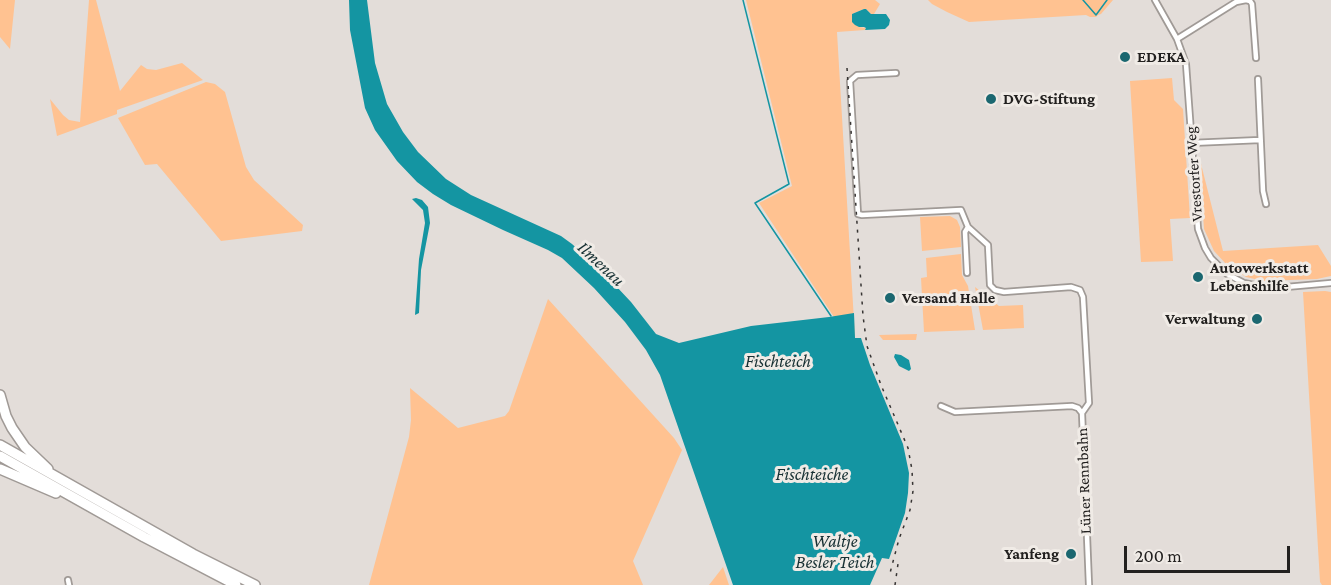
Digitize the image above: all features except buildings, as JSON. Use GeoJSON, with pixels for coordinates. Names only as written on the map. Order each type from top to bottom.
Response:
{"type":"FeatureCollection","features":[{"type":"Feature","properties":{"kind":"highway"},"geometry":{"type":"LineString","coordinates":[[0,394],[6,416],[19,438],[58,479]]}},
{"type":"Feature","properties":{"kind":"highway"},"geometry":{"type":"LineString","coordinates":[[0,445],[193,554],[255,585]]}},
{"type":"Feature","properties":{"kind":"highway"},"geometry":{"type":"LineString","coordinates":[[0,456],[236,585]]}},
{"type":"Feature","properties":{"kind":"highway"},"geometry":{"type":"LineString","coordinates":[[0,469],[99,512]]}},
{"type":"Feature","properties":{"kind":"street","name":"Vrestorfer Weg"},"geometry":{"type":"LineString","coordinates":[[1155,0],[1177,39],[1185,64],[1198,229],[1205,249],[1227,274],[1244,283],[1265,287],[1331,284]]}},
{"type":"Feature","properties":{"kind":"street"},"geometry":{"type":"LineString","coordinates":[[1177,39],[1236,2],[1250,1],[1256,58]]}},
{"type":"Feature","properties":{"kind":"street"},"geometry":{"type":"LineString","coordinates":[[896,73],[856,75],[850,81],[858,214],[961,210],[968,227],[965,232],[967,273]]}},
{"type":"Feature","properties":{"kind":"street"},"geometry":{"type":"LineString","coordinates":[[1258,79],[1263,191],[1266,204]]}},
{"type":"Feature","properties":{"kind":"street"},"geometry":{"type":"LineString","coordinates":[[1191,143],[1260,140]]}},
{"type":"Feature","properties":{"kind":"street","name":"Lüner Rennbahn"},"geometry":{"type":"LineString","coordinates":[[968,227],[988,245],[990,285],[995,290],[1004,292],[1071,287],[1082,293],[1089,403],[1082,413]]}},
{"type":"Feature","properties":{"kind":"street","name":"Lüner Rennbahn"},"geometry":{"type":"LineString","coordinates":[[941,406],[955,412],[1072,406],[1078,408],[1082,413],[1089,585]]}},
{"type":"Feature","properties":{"kind":"shaded area"},"geometry":{"type":"Polygon","coordinates":[[[0,0],[15,0],[10,49],[0,37],[0,0]]]}},
{"type":"Feature","properties":{"kind":"shaded area"},"geometry":{"type":"Polygon","coordinates":[[[89,0],[96,0],[120,91],[141,65],[147,69],[156,70],[182,63],[203,80],[117,110],[117,114],[57,136],[50,99],[69,120],[80,122],[89,0]]]}},
{"type":"Feature","properties":{"kind":"shaded area"},"geometry":{"type":"Polygon","coordinates":[[[746,0],[875,0],[880,4],[874,14],[864,9],[852,14],[859,27],[866,28],[865,30],[837,32],[855,338],[829,318],[834,317],[759,203],[792,186],[746,0]]]}},
{"type":"Feature","properties":{"kind":"shaded area"},"geometry":{"type":"Polygon","coordinates":[[[928,0],[1113,0],[1096,17],[1086,15],[969,22],[928,0]]]}},
{"type":"Feature","properties":{"kind":"shaded area"},"geometry":{"type":"Polygon","coordinates":[[[1172,78],[1174,100],[1183,109],[1190,218],[1170,219],[1173,261],[1141,262],[1130,81],[1172,78]]]}},
{"type":"Feature","properties":{"kind":"shaded area"},"geometry":{"type":"Polygon","coordinates":[[[206,82],[215,84],[225,92],[246,167],[254,180],[303,225],[302,231],[221,241],[157,164],[145,165],[118,118],[206,82]]]}},
{"type":"Feature","properties":{"kind":"shaded area"},"geometry":{"type":"Polygon","coordinates":[[[1199,156],[1223,251],[1318,245],[1331,266],[1331,276],[1317,279],[1263,281],[1246,277],[1226,264],[1214,251],[1204,229],[1199,156]]]}},
{"type":"Feature","properties":{"kind":"shaded area"},"geometry":{"type":"Polygon","coordinates":[[[950,216],[957,220],[960,227],[961,247],[922,251],[920,217],[950,216]]]}},
{"type":"Feature","properties":{"kind":"shaded area"},"geometry":{"type":"Polygon","coordinates":[[[961,254],[962,275],[968,286],[975,330],[924,332],[921,278],[927,277],[926,258],[961,254]]]}},
{"type":"Feature","properties":{"kind":"shaded area"},"geometry":{"type":"Polygon","coordinates":[[[975,287],[999,306],[1023,305],[1024,328],[983,330],[975,287]]]}},
{"type":"Feature","properties":{"kind":"shaded area"},"geometry":{"type":"Polygon","coordinates":[[[1303,292],[1331,292],[1331,585],[1322,585],[1320,582],[1303,292]]]}},
{"type":"Feature","properties":{"kind":"shaded area"},"geometry":{"type":"Polygon","coordinates":[[[548,299],[674,438],[682,450],[633,561],[643,585],[369,585],[409,437],[410,388],[458,428],[505,416],[509,411],[548,299]]]}},
{"type":"Feature","properties":{"kind":"shaded area"},"geometry":{"type":"Polygon","coordinates":[[[917,334],[916,340],[883,340],[879,335],[917,334]]]}},
{"type":"Feature","properties":{"kind":"shaded area"},"geometry":{"type":"Polygon","coordinates":[[[723,567],[729,585],[709,585],[723,567]]]}},
{"type":"Feature","properties":{"kind":"water","name":"Fischteiche"},"geometry":{"type":"Polygon","coordinates":[[[349,0],[367,0],[375,63],[387,104],[418,152],[446,179],[471,195],[561,236],[572,244],[600,269],[631,302],[656,334],[679,343],[751,326],[854,313],[855,338],[861,338],[903,444],[909,473],[905,513],[889,559],[882,558],[870,585],[733,585],[660,375],[646,350],[625,322],[594,288],[562,258],[451,205],[417,182],[397,161],[375,130],[365,108],[350,30],[349,0]]]}},
{"type":"Feature","properties":{"kind":"water"},"geometry":{"type":"Polygon","coordinates":[[[864,9],[871,14],[886,14],[890,20],[889,25],[885,29],[865,30],[864,27],[855,25],[852,22],[852,14],[864,9]]]}},
{"type":"Feature","properties":{"kind":"water"},"geometry":{"type":"Polygon","coordinates":[[[412,199],[422,200],[428,207],[430,223],[421,270],[419,313],[415,315],[419,259],[425,223],[423,210],[412,199]]]}},
{"type":"Feature","properties":{"kind":"water"},"geometry":{"type":"Polygon","coordinates":[[[895,354],[909,360],[911,369],[909,371],[899,366],[894,357],[895,354]]]}},
{"type":"Feature","properties":{"kind":"waterway"},"geometry":{"type":"LineString","coordinates":[[743,0],[789,184],[755,203],[831,316]]}},
{"type":"Feature","properties":{"kind":"waterway"},"geometry":{"type":"LineString","coordinates":[[1083,0],[1096,15],[1107,0]]}},
{"type":"Feature","properties":{"kind":"railway"},"geometry":{"type":"LineString","coordinates":[[847,68],[863,316],[867,346],[908,448],[912,470],[913,491],[910,510],[890,573]]}},
{"type":"Feature","properties":{"kind":"railway"},"geometry":{"type":"LineString","coordinates":[[895,585],[898,564]]}},
{"type":"Feature","properties":{"kind":"place","name":"EDEKA"},"geometry":{"type":"Point","coordinates":[1125,57]}},
{"type":"Feature","properties":{"kind":"place","name":"DVG-Stiftung"},"geometry":{"type":"Point","coordinates":[991,99]}},
{"type":"Feature","properties":{"kind":"place","name":"Autowerkstatt Lebenshilfe"},"geometry":{"type":"Point","coordinates":[1198,277]}},
{"type":"Feature","properties":{"kind":"place","name":"Versand Halle"},"geometry":{"type":"Point","coordinates":[890,298]}},
{"type":"Feature","properties":{"kind":"place","name":"Verwaltung"},"geometry":{"type":"Point","coordinates":[1257,319]}},
{"type":"Feature","properties":{"kind":"place","name":"Yanfeng"},"geometry":{"type":"Point","coordinates":[1071,554]}},
{"type":"Feature","properties":{"kind":"water label","name":"Ilmenau"},"geometry":{"type":"Point","coordinates":[601,264]}},
{"type":"Feature","properties":{"kind":"water label","name":"Fischteich"},"geometry":{"type":"Point","coordinates":[778,361]}},
{"type":"Feature","properties":{"kind":"water label","name":"Waltje Besler Teich"},"geometry":{"type":"Point","coordinates":[835,551]}}]}
